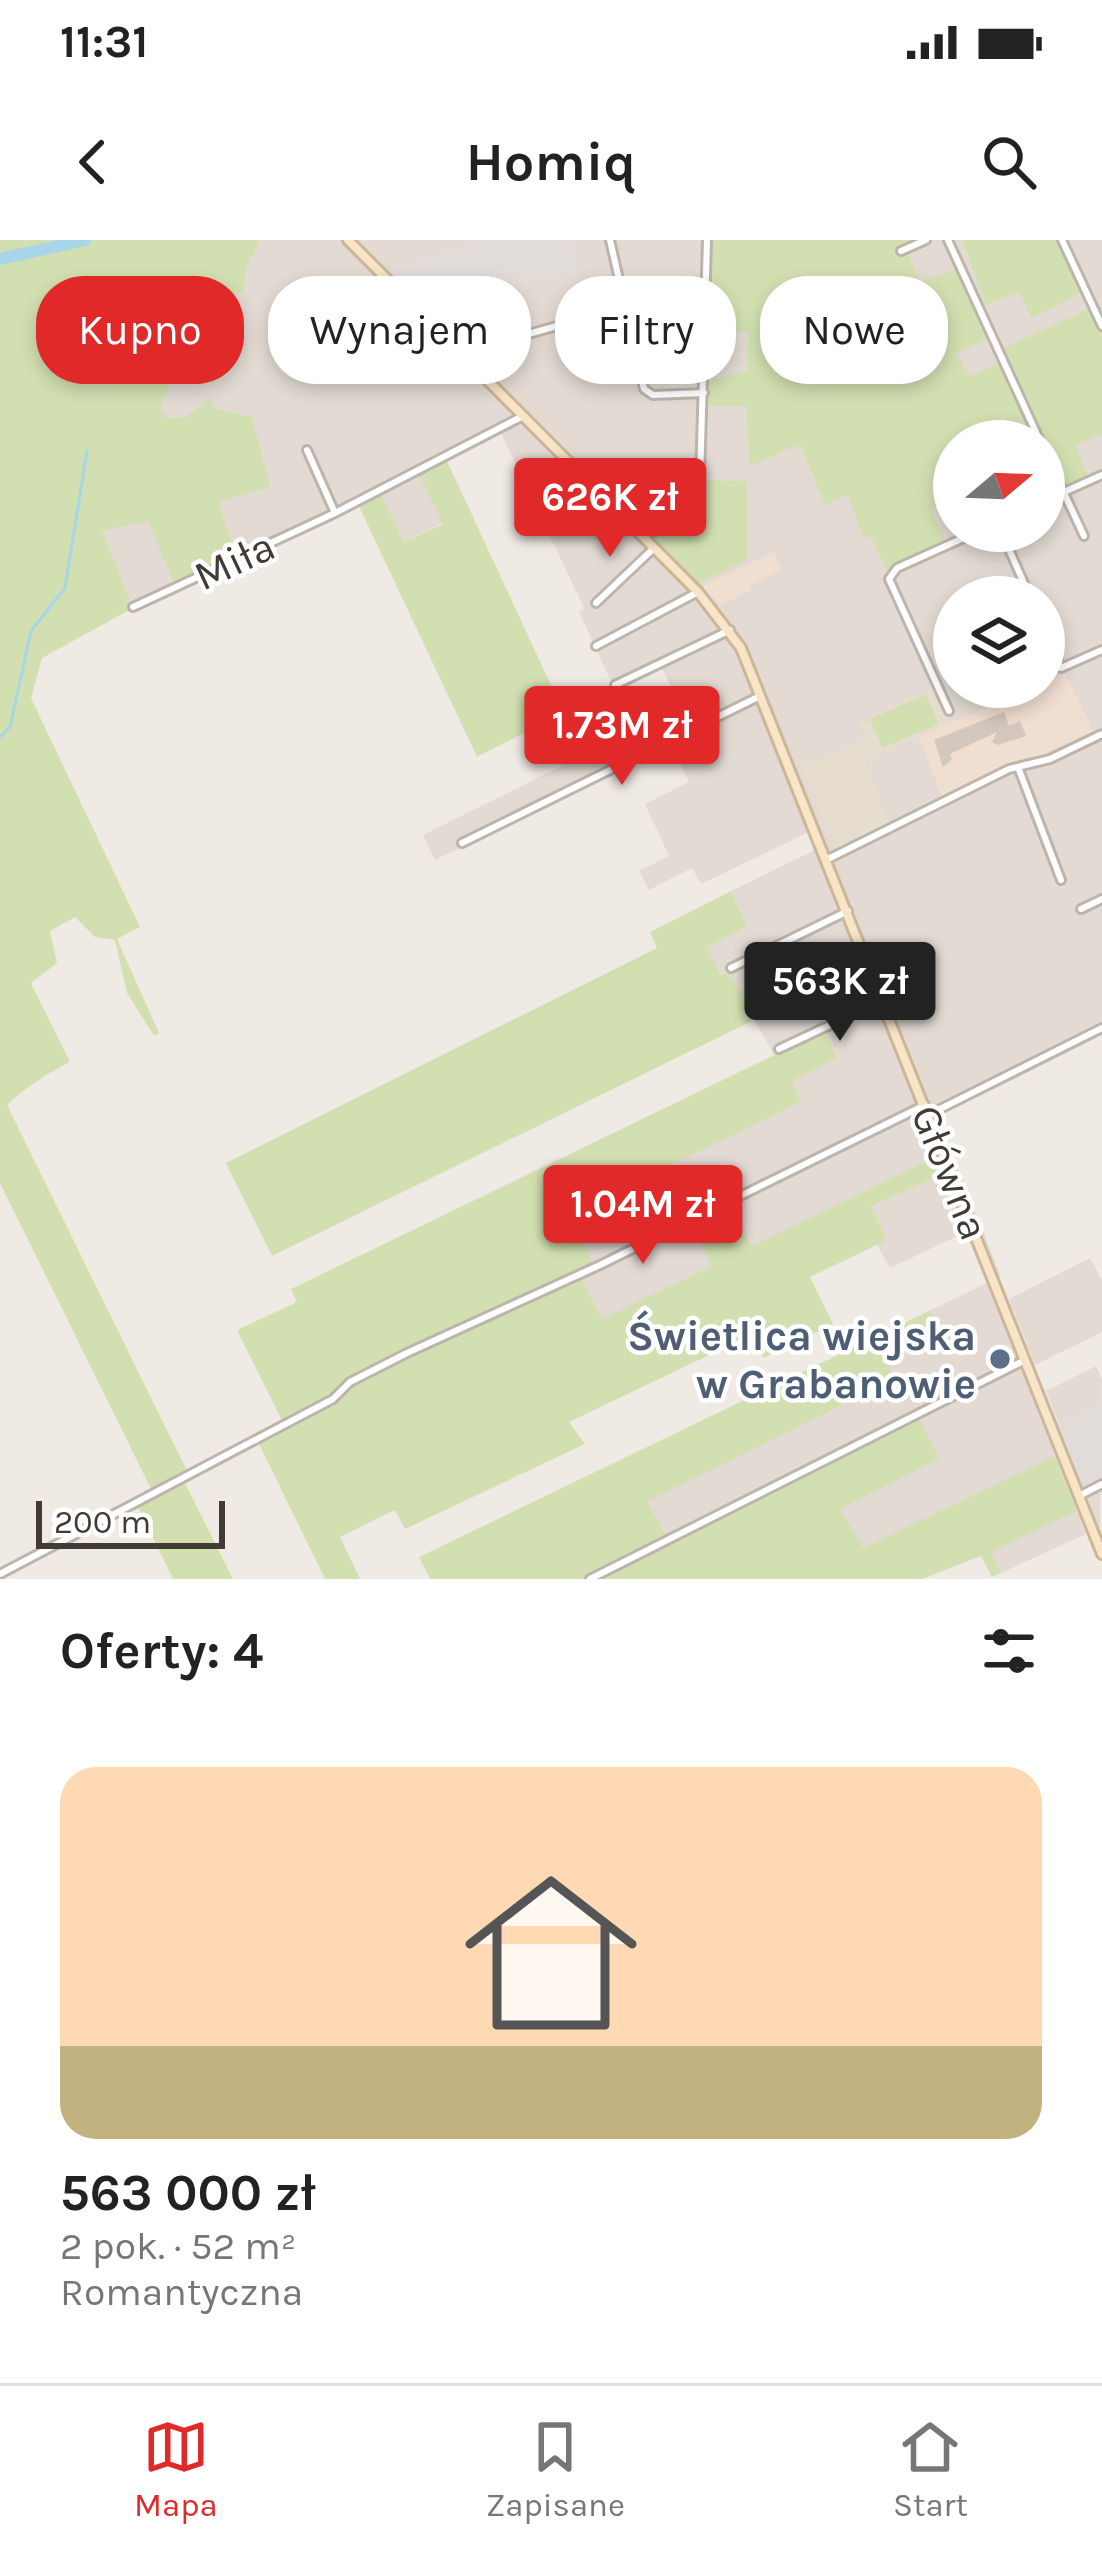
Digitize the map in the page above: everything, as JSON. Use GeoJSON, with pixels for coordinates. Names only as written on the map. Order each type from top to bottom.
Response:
{"type":"FeatureCollection","features":[{"type":"Feature","properties":{"kind":"street","name":"Główna"},"geometry":{"type":"LineString","coordinates":[[348,240],[384,276]]}},
{"type":"Feature","properties":{"kind":"street"},"geometry":{"type":"LineString","coordinates":[[610,240],[618,276]]}},
{"type":"Feature","properties":{"kind":"street"},"geometry":{"type":"LineString","coordinates":[[642,536],[699,514],[706,240]]}},
{"type":"Feature","properties":{"kind":"street"},"geometry":{"type":"LineString","coordinates":[[901,251],[926,240]]}},
{"type":"Feature","properties":{"kind":"street"},"geometry":{"type":"LineString","coordinates":[[948,240],[1030,420]]}},
{"type":"Feature","properties":{"kind":"street"},"geometry":{"type":"LineString","coordinates":[[1062,240],[1102,326]]}},
{"type":"Feature","properties":{"kind":"street","name":"Główna"},"geometry":{"type":"LineString","coordinates":[[491,384],[730,630],[763,695],[1102,1554]]}},
{"type":"Feature","properties":{"kind":"street"},"geometry":{"type":"LineString","coordinates":[[643,384],[653,395],[704,393]]}},
{"type":"Feature","properties":{"kind":"street","name":"Miła"},"geometry":{"type":"LineString","coordinates":[[133,607],[335,513],[524,416]]}},
{"type":"Feature","properties":{"kind":"street"},"geometry":{"type":"LineString","coordinates":[[307,450],[335,513]]}},
{"type":"Feature","properties":{"kind":"street"},"geometry":{"type":"LineString","coordinates":[[1065,492],[1102,475]]}},
{"type":"Feature","properties":{"kind":"street"},"geometry":{"type":"LineString","coordinates":[[1065,494],[1084,536]]}},
{"type":"Feature","properties":{"kind":"street"},"geometry":{"type":"LineString","coordinates":[[596,603],[654,548]]}},
{"type":"Feature","properties":{"kind":"street"},"geometry":{"type":"LineString","coordinates":[[933,552],[897,568],[889,579],[949,710]]}},
{"type":"Feature","properties":{"kind":"street"},"geometry":{"type":"LineString","coordinates":[[596,646],[698,592]]}},
{"type":"Feature","properties":{"kind":"street"},"geometry":{"type":"LineString","coordinates":[[615,685],[730,630]]}},
{"type":"Feature","properties":{"kind":"street"},"geometry":{"type":"LineString","coordinates":[[1065,666],[1102,650]]}},
{"type":"Feature","properties":{"kind":"street"},"geometry":{"type":"LineString","coordinates":[[462,843],[763,695]]}},
{"type":"Feature","properties":{"kind":"street"},"geometry":{"type":"LineString","coordinates":[[828,859],[1018,767],[1050,759],[1102,734]]}},
{"type":"Feature","properties":{"kind":"street"},"geometry":{"type":"LineString","coordinates":[[1018,767],[1061,880]]}},
{"type":"Feature","properties":{"kind":"street"},"geometry":{"type":"LineString","coordinates":[[1081,909],[1102,899]]}},
{"type":"Feature","properties":{"kind":"street"},"geometry":{"type":"LineString","coordinates":[[731,968],[848,911]]}},
{"type":"Feature","properties":{"kind":"street"},"geometry":{"type":"LineString","coordinates":[[779,1049],[883,1000]]}},
{"type":"Feature","properties":{"kind":"street"},"geometry":{"type":"LineString","coordinates":[[0,1574],[338,1394],[350,1382],[406,1352],[1102,1028]]}},
{"type":"Feature","properties":{"kind":"street"},"geometry":{"type":"LineString","coordinates":[[590,1579],[1025,1360]]}},
{"type":"Feature","properties":{"kind":"street"},"geometry":{"type":"LineString","coordinates":[[1079,1496],[1102,1484]]}},
{"type":"Feature","properties":{"kind":"shaded area"},"geometry":{"type":"Polygon","coordinates":[[[188,240],[1102,240],[1102,1022],[921,1113],[937,1156],[751,1247],[693,1226],[712,1266],[601,1320],[581,1279],[597,1272],[570,1214],[800,1102],[791,1081],[823,1032],[774,1055],[728,973],[722,976],[706,946],[748,926],[731,891],[815,850],[809,832],[701,884],[692,868],[649,890],[639,871],[669,856],[645,804],[689,782],[670,744],[435,860],[423,835],[682,706],[661,668],[615,690],[579,612],[584,608],[501,433],[446,459],[443,523],[404,542],[379,493],[238,560],[219,501],[144,432],[155,384],[244,384],[244,276],[180,276],[188,240]]]}},
{"type":"Feature","properties":{"kind":"shaded area"},"geometry":{"type":"Polygon","coordinates":[[[475,240],[573,240],[581,274],[531,284],[531,276],[395,276],[388,269],[475,240]]]}},
{"type":"Feature","properties":{"kind":"shaded area"},"geometry":{"type":"Polygon","coordinates":[[[148,520],[176,589],[133,608],[101,531],[148,520]]]}},
{"type":"Feature","properties":{"kind":"shaded area"},"geometry":{"type":"Polygon","coordinates":[[[774,552],[782,569],[749,586],[750,591],[720,605],[702,587],[774,552]]]}},
{"type":"Feature","properties":{"kind":"shaded area"},"geometry":{"type":"Polygon","coordinates":[[[1065,673],[1093,732],[943,799],[919,737],[985,708],[1065,708],[1065,673]]]}},
{"type":"Feature","properties":{"kind":"shaded area"},"geometry":{"type":"Polygon","coordinates":[[[933,688],[933,708],[943,708],[950,723],[865,761],[890,825],[835,852],[802,766],[865,739],[858,721],[933,688]]]}},
{"type":"Feature","properties":{"kind":"shaded area"},"geometry":{"type":"Polygon","coordinates":[[[957,1166],[1001,1277],[987,1284],[1055,1456],[863,1549],[841,1509],[939,1459],[669,1545],[648,1500],[894,1380],[886,1358],[940,1330],[931,1310],[987,1283],[966,1232],[890,1268],[877,1245],[886,1239],[871,1207],[957,1166]]]}},
{"type":"Feature","properties":{"kind":"shaded area"},"geometry":{"type":"Polygon","coordinates":[[[1090,1258],[1102,1280],[1102,1332],[1035,1365],[1009,1299],[1090,1258]]]}},
{"type":"Feature","properties":{"kind":"shaded area"},"geometry":{"type":"Polygon","coordinates":[[[1096,1366],[1102,1379],[1100,1530],[1046,1391],[1096,1366]]]}},
{"type":"Feature","properties":{"kind":"shaded area"},"geometry":{"type":"Polygon","coordinates":[[[1102,1401],[1102,1480],[1084,1489],[1058,1423],[1102,1401]]]}},
{"type":"Feature","properties":{"kind":"shaded area"},"geometry":{"type":"Polygon","coordinates":[[[1077,1511],[1086,1534],[1001,1573],[990,1552],[1077,1511]]]}},
{"type":"Feature","properties":{"kind":"green space"},"geometry":{"type":"Polygon","coordinates":[[[0,240],[259,240],[244,284],[244,276],[36,276],[36,384],[169,384],[160,409],[168,419],[186,417],[209,398],[215,409],[252,417],[270,487],[219,502],[238,560],[176,589],[148,521],[102,531],[133,608],[42,658],[31,698],[140,927],[117,939],[159,1033],[154,1036],[127,993],[115,940],[95,937],[75,917],[50,931],[57,963],[31,983],[70,1062],[7,1105],[188,1473],[152,1491],[0,1183],[0,240]]]}},
{"type":"Feature","properties":{"kind":"green space"},"geometry":{"type":"Polygon","coordinates":[[[712,240],[917,240],[905,246],[917,276],[760,276],[760,384],[948,384],[948,276],[936,276],[956,269],[989,338],[957,353],[969,376],[999,363],[1004,348],[1089,309],[1095,321],[1102,319],[1102,434],[1075,446],[1089,478],[1065,484],[1065,420],[933,420],[933,548],[886,570],[871,536],[864,539],[848,495],[825,505],[800,444],[749,467],[747,406],[708,406],[710,384],[736,384],[736,374],[748,371],[748,332],[736,332],[736,276],[712,276],[712,240]]]}},
{"type":"Feature","properties":{"kind":"green space"},"geometry":{"type":"Polygon","coordinates":[[[962,240],[1055,240],[1081,293],[1031,318],[1020,292],[986,305],[962,240]]]}},
{"type":"Feature","properties":{"kind":"green space"},"geometry":{"type":"Polygon","coordinates":[[[446,459],[564,713],[477,757],[358,504],[380,493],[404,542],[443,524],[418,473],[446,459]]]}},
{"type":"Feature","properties":{"kind":"green space"},"geometry":{"type":"Polygon","coordinates":[[[707,480],[747,481],[747,560],[699,583],[653,537],[706,518],[707,480]]]}},
{"type":"Feature","properties":{"kind":"green space"},"geometry":{"type":"Polygon","coordinates":[[[926,694],[939,724],[882,748],[870,719],[926,694]]]}},
{"type":"Feature","properties":{"kind":"green space"},"geometry":{"type":"Polygon","coordinates":[[[731,891],[748,926],[707,947],[721,975],[729,973],[756,1019],[272,1256],[226,1163],[657,948],[650,932],[731,891]]]}},
{"type":"Feature","properties":{"kind":"green space"},"geometry":{"type":"Polygon","coordinates":[[[824,1031],[837,1058],[792,1081],[801,1102],[570,1214],[598,1273],[582,1280],[602,1319],[711,1266],[693,1225],[732,1206],[752,1246],[937,1156],[943,1173],[871,1207],[887,1240],[810,1277],[833,1324],[763,1358],[751,1335],[569,1422],[585,1444],[405,1529],[395,1510],[340,1537],[360,1579],[325,1579],[258,1442],[285,1427],[237,1330],[297,1302],[291,1289],[824,1031]]]}},
{"type":"Feature","properties":{"kind":"green space"},"geometry":{"type":"Polygon","coordinates":[[[931,1310],[940,1330],[886,1358],[895,1379],[648,1501],[670,1545],[919,1418],[939,1459],[841,1509],[863,1548],[1055,1456],[1077,1511],[991,1552],[1001,1573],[992,1577],[981,1556],[922,1579],[430,1579],[419,1557],[931,1310]]]}},
{"type":"Feature","properties":{"kind":"green space"},"geometry":{"type":"Polygon","coordinates":[[[184,1481],[233,1579],[173,1579],[137,1505],[184,1481]]]}},
{"type":"Feature","properties":{"kind":"building"},"geometry":{"type":"Polygon","coordinates":[[[1004,712],[1009,726],[1020,721],[1026,736],[998,745],[992,742],[997,732],[950,754],[952,759],[943,767],[934,740],[1004,712]]]}},
{"type":"Feature","properties":{"kind":"waterway"},"geometry":{"type":"LineString","coordinates":[[0,259],[85,240]]}},
{"type":"Feature","properties":{"kind":"waterway"},"geometry":{"type":"LineString","coordinates":[[0,737],[10,727],[31,631],[65,588],[87,451]]}},
{"type":"Feature","properties":{"kind":"place","name":"Świetlica wiejska w Grabanowie"},"geometry":{"type":"Point","coordinates":[1000,1359]}}]}
